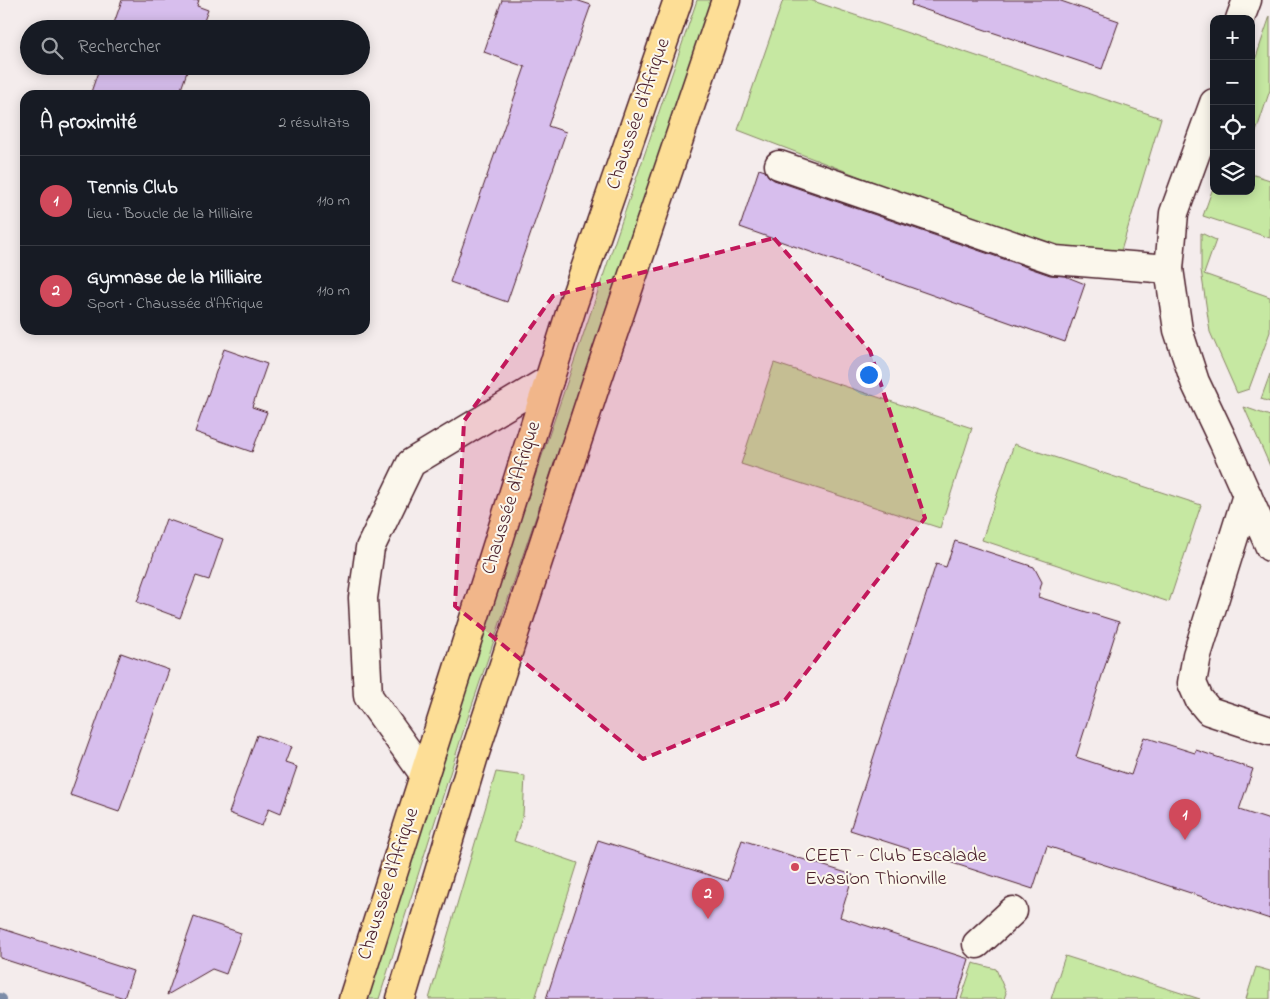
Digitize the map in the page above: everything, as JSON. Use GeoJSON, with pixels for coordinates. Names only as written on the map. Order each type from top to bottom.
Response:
{"type":"FeatureCollection","features":[{"type":"Feature","properties":{"kind":"main road","name":"Chaussée d'Afrique"},"geometry":{"type":"LineString","coordinates":[[352,999],[577,294],[678,0]]}},
{"type":"Feature","properties":{"kind":"main road"},"geometry":{"type":"LineString","coordinates":[[401,999],[473,759],[595,387],[726,0]]}},
{"type":"Feature","properties":{"kind":"street"},"geometry":{"type":"LineString","coordinates":[[1241,15],[1246,0]]}},
{"type":"Feature","properties":{"kind":"street"},"geometry":{"type":"LineString","coordinates":[[1213,105],[1174,213],[1169,268],[1178,330],[1194,382],[1223,441],[1270,547]]}},
{"type":"Feature","properties":{"kind":"street"},"geometry":{"type":"LineString","coordinates":[[779,165],[1055,260],[1169,268]]}},
{"type":"Feature","properties":{"kind":"street"},"geometry":{"type":"LineString","coordinates":[[424,774],[368,696],[364,598],[370,548],[411,463],[549,380]]}},
{"type":"Feature","properties":{"kind":"street"},"geometry":{"type":"LineString","coordinates":[[1247,495],[1197,655],[1192,683],[1199,699],[1209,712],[1270,731]]}},
{"type":"Feature","properties":{"kind":"street"},"geometry":{"type":"LineString","coordinates":[[977,944],[1013,911]]}},
{"type":"Feature","properties":{"kind":"highlighted area"},"geometry":{"type":"Polygon","coordinates":[[[774,238],[870,351],[925,518],[785,700],[643,759],[455,606],[464,421],[553,296],[774,238]]]}},
{"type":"Feature","properties":{"kind":"green space"},"geometry":{"type":"Polygon","coordinates":[[[697,0],[711,0],[463,732],[379,999],[368,999],[457,706],[697,0]]]}},
{"type":"Feature","properties":{"kind":"green space"},"geometry":{"type":"Polygon","coordinates":[[[783,0],[810,0],[1161,118],[1114,274],[738,130],[783,0]]]}},
{"type":"Feature","properties":{"kind":"green space"},"geometry":{"type":"Polygon","coordinates":[[[1270,16],[1270,90],[1255,135],[1255,105],[1255,60],[1270,16]]]}},
{"type":"Feature","properties":{"kind":"green space"},"geometry":{"type":"Polygon","coordinates":[[[1255,175],[1270,180],[1270,238],[1203,216],[1210,195],[1255,195],[1255,175]]]}},
{"type":"Feature","properties":{"kind":"green space"},"geometry":{"type":"Polygon","coordinates":[[[1201,233],[1216,240],[1204,274],[1270,297],[1270,332],[1249,389],[1237,393],[1210,332],[1201,270],[1201,233]]]}},
{"type":"Feature","properties":{"kind":"green space"},"geometry":{"type":"Polygon","coordinates":[[[774,363],[972,428],[940,528],[741,464],[774,363]]]}},
{"type":"Feature","properties":{"kind":"green space"},"geometry":{"type":"Polygon","coordinates":[[[1270,374],[1270,402],[1261,399],[1270,374]]]}},
{"type":"Feature","properties":{"kind":"green space"},"geometry":{"type":"Polygon","coordinates":[[[1244,407],[1270,416],[1270,466],[1244,407]]]}},
{"type":"Feature","properties":{"kind":"green space"},"geometry":{"type":"Polygon","coordinates":[[[1014,444],[1201,505],[1169,602],[982,540],[1014,444]]]}},
{"type":"Feature","properties":{"kind":"green space"},"geometry":{"type":"Polygon","coordinates":[[[496,772],[525,776],[523,815],[514,841],[578,863],[535,999],[429,999],[496,772]]]}},
{"type":"Feature","properties":{"kind":"green space"},"geometry":{"type":"Polygon","coordinates":[[[1065,956],[1200,999],[1051,999],[1065,956]]]}},
{"type":"Feature","properties":{"kind":"green space"},"geometry":{"type":"Polygon","coordinates":[[[973,963],[996,969],[1006,993],[1004,999],[961,999],[973,963]]]}},
{"type":"Feature","properties":{"kind":"green space"},"geometry":{"type":"Polygon","coordinates":[[[1256,967],[1270,971],[1270,999],[1246,999],[1256,967]]]}},
{"type":"Feature","properties":{"kind":"building"},"geometry":{"type":"Polygon","coordinates":[[[122,0],[199,0],[197,6],[208,10],[204,20],[115,20],[122,0]]]}},
{"type":"Feature","properties":{"kind":"building"},"geometry":{"type":"Polygon","coordinates":[[[502,0],[576,0],[591,5],[548,126],[566,132],[507,302],[450,282],[525,67],[484,52],[502,0]]]}},
{"type":"Feature","properties":{"kind":"building"},"geometry":{"type":"Polygon","coordinates":[[[912,0],[1058,0],[1119,21],[1102,69],[911,5],[912,0]]]}},
{"type":"Feature","properties":{"kind":"building"},"geometry":{"type":"Polygon","coordinates":[[[97,75],[186,75],[181,90],[92,90],[97,75]]]}},
{"type":"Feature","properties":{"kind":"building"},"geometry":{"type":"Polygon","coordinates":[[[759,169],[765,171],[774,180],[1050,275],[1065,276],[1085,284],[1065,342],[740,227],[759,169]]]}},
{"type":"Feature","properties":{"kind":"building"},"geometry":{"type":"Polygon","coordinates":[[[224,349],[267,364],[252,407],[267,412],[252,452],[195,432],[224,349]]]}},
{"type":"Feature","properties":{"kind":"building"},"geometry":{"type":"Polygon","coordinates":[[[166,519],[223,539],[209,580],[196,576],[180,618],[137,602],[166,519]]]}},
{"type":"Feature","properties":{"kind":"building"},"geometry":{"type":"Polygon","coordinates":[[[955,541],[1034,567],[1042,582],[1038,597],[1119,622],[1076,757],[1131,775],[1144,737],[1195,753],[1196,750],[1253,769],[1239,810],[1270,820],[1270,919],[1047,846],[1033,889],[850,830],[936,564],[946,567],[955,541]]]}},
{"type":"Feature","properties":{"kind":"building"},"geometry":{"type":"Polygon","coordinates":[[[121,653],[169,670],[119,812],[70,795],[121,653]]]}},
{"type":"Feature","properties":{"kind":"building"},"geometry":{"type":"Polygon","coordinates":[[[257,735],[291,747],[285,763],[297,767],[281,813],[269,808],[262,826],[229,813],[257,735]]]}},
{"type":"Feature","properties":{"kind":"building"},"geometry":{"type":"Polygon","coordinates":[[[598,840],[728,881],[742,840],[853,875],[840,917],[969,959],[957,999],[546,999],[598,840]]]}},
{"type":"Feature","properties":{"kind":"building"},"geometry":{"type":"Polygon","coordinates":[[[194,917],[241,933],[226,974],[212,969],[167,995],[194,917]]]}},
{"type":"Feature","properties":{"kind":"building"},"geometry":{"type":"Polygon","coordinates":[[[0,928],[133,971],[124,998],[0,958],[0,928]]]}},
{"type":"Feature","properties":{"kind":"place","name":"Tennis Club"},"geometry":{"type":"Point","coordinates":[1185,840]}},
{"type":"Feature","properties":{"kind":"place","name":"CEET - Club Escalade Evasion Thionville"},"geometry":{"type":"Point","coordinates":[795,867]}},
{"type":"Feature","properties":{"kind":"place","name":"Gymnase de la Milliaire"},"geometry":{"type":"Point","coordinates":[708,919]}}]}
